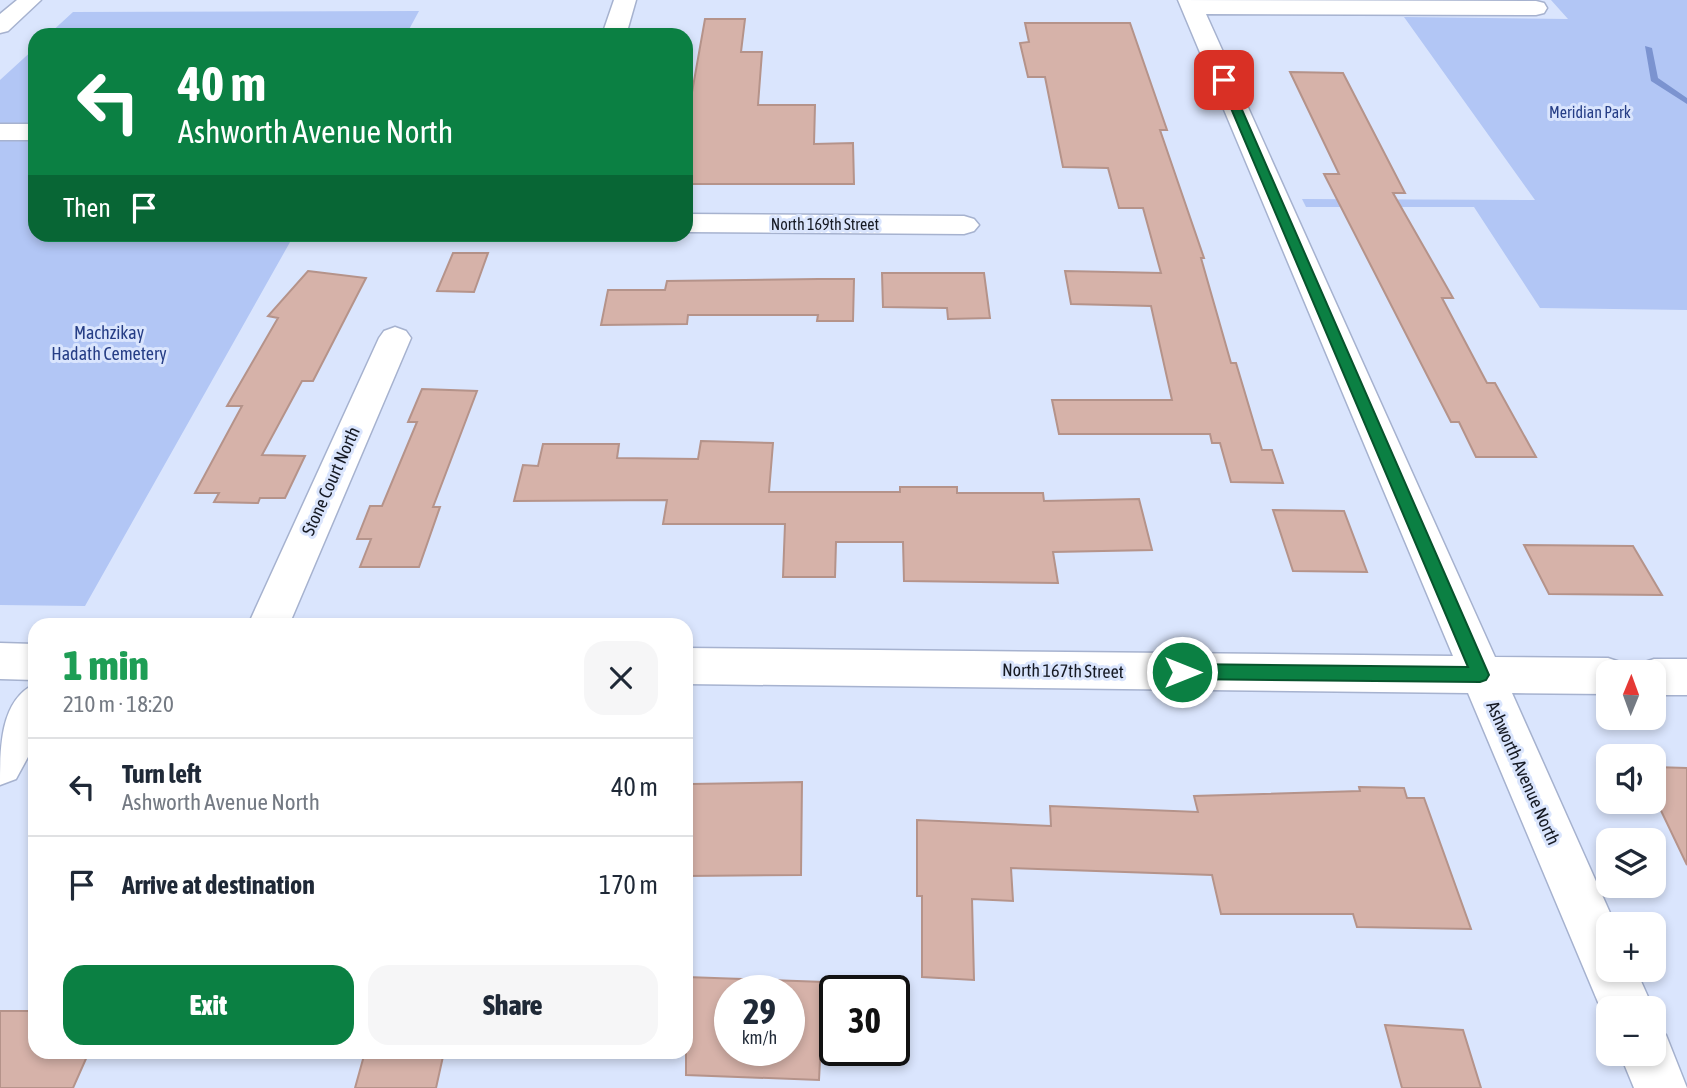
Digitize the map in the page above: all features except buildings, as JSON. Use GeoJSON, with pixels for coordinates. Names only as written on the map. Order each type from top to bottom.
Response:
{"type":"FeatureCollection","features":[{"type":"Feature","properties":{"kind":"street"},"geometry":{"type":"LineString","coordinates":[[0,26],[30,0]]}},
{"type":"Feature","properties":{"kind":"street"},"geometry":{"type":"LineString","coordinates":[[616,28],[625,0]]}},
{"type":"Feature","properties":{"kind":"street"},"geometry":{"type":"LineString","coordinates":[[1191,4],[1536,8]]}},
{"type":"Feature","properties":{"kind":"street","name":"Ashworth Avenue North"},"geometry":{"type":"LineString","coordinates":[[1191,4],[1596,938]]}},
{"type":"Feature","properties":{"kind":"street"},"geometry":{"type":"LineString","coordinates":[[0,132],[28,132]]}},
{"type":"Feature","properties":{"kind":"street","name":"North 169th Street"},"geometry":{"type":"LineString","coordinates":[[693,223],[964,225]]}},
{"type":"Feature","properties":{"kind":"street","name":"Stone Court North"},"geometry":{"type":"LineString","coordinates":[[271,618],[396,338]]}},
{"type":"Feature","properties":{"kind":"street"},"geometry":{"type":"LineString","coordinates":[[0,661],[28,662]]}},
{"type":"Feature","properties":{"kind":"street","name":"North 167th Street"},"geometry":{"type":"LineString","coordinates":[[693,667],[1596,676]]}},
{"type":"Feature","properties":{"kind":"street"},"geometry":{"type":"LineString","coordinates":[[1666,677],[1687,677]]}},
{"type":"Feature","properties":{"kind":"street"},"geometry":{"type":"LineString","coordinates":[[0,765],[28,715]]}},
{"type":"Feature","properties":{"kind":"street"},"geometry":{"type":"LineString","coordinates":[[1652,1066],[1662,1088]]}},
{"type":"Feature","properties":{"kind":"green space","name":"Meridian Park"},"geometry":{"type":"Polygon","coordinates":[[[1551,0],[1687,0],[1687,310],[1540,308],[1474,207],[1306,207],[1302,199],[1535,200],[1404,17],[1568,19],[1551,0]]]}},
{"type":"Feature","properties":{"kind":"green space"},"geometry":{"type":"Polygon","coordinates":[[[419,11],[410,28],[56,28],[73,12],[419,11]]]}},
{"type":"Feature","properties":{"kind":"green space","name":"Machzikay Hadath Cemetery"},"geometry":{"type":"Polygon","coordinates":[[[28,54],[28,242],[290,242],[85,606],[0,605],[0,80],[28,54]]]}},
{"type":"Feature","properties":{"kind":"waterway"},"geometry":{"type":"LineString","coordinates":[[1648,48],[1654,79],[1687,102]]}},
{"type":"Feature","properties":{"kind":"route"},"geometry":{"type":"LineString","coordinates":[[1182,672],[1480,675],[1224,80]]}}]}
